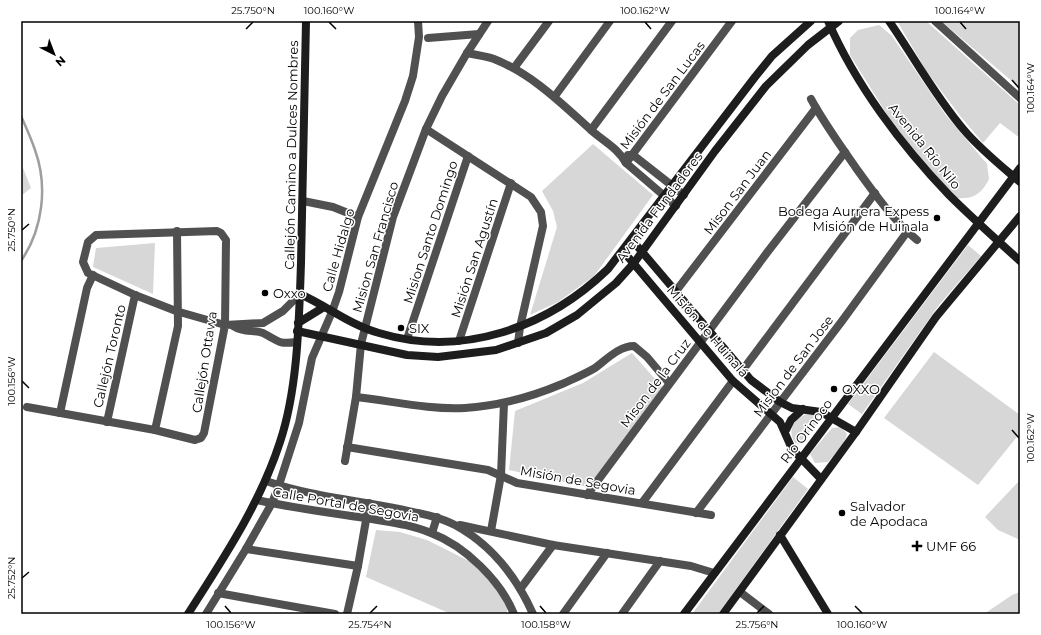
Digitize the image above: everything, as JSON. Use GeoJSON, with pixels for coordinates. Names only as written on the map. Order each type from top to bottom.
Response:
{"type":"FeatureCollection","features":[{"type":"Feature","properties":{"kind":"street","name":"Callejón Camino a Dulces Nombres"},"geometry":{"type":"LineString","coordinates":[[188,614],[257,500],[266,481],[287,417],[293,381],[300,294],[306,21]]}},
{"type":"Feature","properties":{"kind":"street","name":"Calle Hidalgo"},"geometry":{"type":"LineString","coordinates":[[206,614],[246,549],[272,503],[279,485],[299,422],[310,363],[339,292],[358,217],[405,101],[413,76],[419,37],[418,21]]}},
{"type":"Feature","properties":{"kind":"street","name":"Mision San Francisco"},"geometry":{"type":"LineString","coordinates":[[345,461],[356,397],[364,328],[393,217],[426,129],[442,96],[488,21]]}},
{"type":"Feature","properties":{"kind":"street"},"geometry":{"type":"LineString","coordinates":[[514,68],[549,21]]}},
{"type":"Feature","properties":{"kind":"street"},"geometry":{"type":"LineString","coordinates":[[555,96],[610,21]]}},
{"type":"Feature","properties":{"kind":"street"},"geometry":{"type":"LineString","coordinates":[[591,130],[672,21]]}},
{"type":"Feature","properties":{"kind":"street","name":"Misión de San Lucas"},"geometry":{"type":"LineString","coordinates":[[626,163],[732,21]]}},
{"type":"Feature","properties":{"kind":"street","name":"Avenida Fundadores"},"geometry":{"type":"LineString","coordinates":[[300,294],[364,328],[392,336],[436,341],[459,341],[494,336],[541,318],[567,303],[592,284],[623,251],[671,185],[755,76],[772,56],[811,21]]}},
{"type":"Feature","properties":{"kind":"street","name":"Avenida Fundadores"},"geometry":{"type":"LineString","coordinates":[[298,327],[322,335],[407,355],[438,357],[496,350],[546,333],[577,315],[616,282],[634,264],[750,105],[766,86],[830,25],[839,21]]}},
{"type":"Feature","properties":{"kind":"street"},"geometry":{"type":"LineString","coordinates":[[889,21],[914,62],[964,130],[986,153],[1017,179]]}},
{"type":"Feature","properties":{"kind":"street"},"geometry":{"type":"LineString","coordinates":[[935,21],[1020,98]]}},
{"type":"Feature","properties":{"kind":"street","name":"Avenida Río Nilo"},"geometry":{"type":"LineString","coordinates":[[830,25],[871,98],[898,135],[927,171],[978,223],[1020,261]]}},
{"type":"Feature","properties":{"kind":"street"},"geometry":{"type":"LineString","coordinates":[[428,38],[479,34]]}},
{"type":"Feature","properties":{"kind":"street"},"geometry":{"type":"LineString","coordinates":[[467,53],[493,58],[514,68],[555,96],[591,130],[621,154],[626,163],[676,206]]}},
{"type":"Feature","properties":{"kind":"street"},"geometry":{"type":"LineString","coordinates":[[811,99],[845,152],[875,193],[907,232],[917,240]]}},
{"type":"Feature","properties":{"kind":"street","name":"Mison San Juan"},"geometry":{"type":"LineString","coordinates":[[676,291],[816,108]]}},
{"type":"Feature","properties":{"kind":"street"},"geometry":{"type":"LineString","coordinates":[[426,129],[511,183],[531,198],[541,212],[543,226],[520,327],[518,343]]}},
{"type":"Feature","properties":{"kind":"street","name":"Mison de la Cruz"},"geometry":{"type":"LineString","coordinates":[[587,495],[669,383],[845,152]]}},
{"type":"Feature","properties":{"kind":"street"},"geometry":{"type":"LineString","coordinates":[[621,154],[633,155],[684,194]]}},
{"type":"Feature","properties":{"kind":"street","name":"Mision Santo Domingo"},"geometry":{"type":"LineString","coordinates":[[407,338],[468,156]]}},
{"type":"Feature","properties":{"kind":"street","name":"Río Orinoco"},"geometry":{"type":"LineString","coordinates":[[684,614],[978,223],[1017,179],[1020,168]]}},
{"type":"Feature","properties":{"kind":"street","name":"Misión San Agustín"},"geometry":{"type":"LineString","coordinates":[[459,341],[511,183]]}},
{"type":"Feature","properties":{"kind":"street"},"geometry":{"type":"LineString","coordinates":[[742,371],[875,193]]}},
{"type":"Feature","properties":{"kind":"street"},"geometry":{"type":"LineString","coordinates":[[303,200],[333,207],[358,217]]}},
{"type":"Feature","properties":{"kind":"street"},"geometry":{"type":"LineString","coordinates":[[723,614],[856,432],[936,317],[1020,216]]}},
{"type":"Feature","properties":{"kind":"street"},"geometry":{"type":"LineString","coordinates":[[155,430],[178,326],[176,311],[177,231]]}},
{"type":"Feature","properties":{"kind":"street","name":"Callejón Ottawa"},"geometry":{"type":"LineString","coordinates":[[28,407],[155,430],[195,440],[203,436],[229,326],[226,240],[217,231],[101,234],[90,239],[83,262],[86,270],[93,275]]}},
{"type":"Feature","properties":{"kind":"street","name":"Mision de San Jose"},"geometry":{"type":"LineString","coordinates":[[696,513],[772,414],[907,232]]}},
{"type":"Feature","properties":{"kind":"street","name":"Misión de Huinalá"},"geometry":{"type":"LineString","coordinates":[[632,240],[710,330],[742,371],[780,402],[792,408],[821,412],[856,432]]}},
{"type":"Feature","properties":{"kind":"street","name":"Misión de Huinalá"},"geometry":{"type":"LineString","coordinates":[[623,251],[734,381],[780,422],[786,430],[792,448],[800,459],[821,479]]}},
{"type":"Feature","properties":{"kind":"street"},"geometry":{"type":"LineString","coordinates":[[60,413],[87,288],[93,275],[135,295],[176,311],[245,332],[263,333],[278,342],[296,342]]}},
{"type":"Feature","properties":{"kind":"street"},"geometry":{"type":"LineString","coordinates":[[229,326],[263,324],[283,311],[300,294]]}},
{"type":"Feature","properties":{"kind":"street","name":"Callejón Toronto"},"geometry":{"type":"LineString","coordinates":[[107,422],[135,295]]}},
{"type":"Feature","properties":{"kind":"street"},"geometry":{"type":"LineString","coordinates":[[298,327],[324,307]]}},
{"type":"Feature","properties":{"kind":"street"},"geometry":{"type":"LineString","coordinates":[[263,324],[263,333]]}},
{"type":"Feature","properties":{"kind":"street"},"geometry":{"type":"LineString","coordinates":[[356,397],[430,406],[464,408],[504,403],[543,392],[567,382],[595,367],[620,350],[634,346],[647,357],[669,383]]}},
{"type":"Feature","properties":{"kind":"street"},"geometry":{"type":"LineString","coordinates":[[642,503],[734,381]]}},
{"type":"Feature","properties":{"kind":"street"},"geometry":{"type":"LineString","coordinates":[[491,531],[501,475],[504,403]]}},
{"type":"Feature","properties":{"kind":"street"},"geometry":{"type":"LineString","coordinates":[[786,430],[791,420],[803,409]]}},
{"type":"Feature","properties":{"kind":"street","name":"Misión de Segovia"},"geometry":{"type":"LineString","coordinates":[[347,447],[488,470],[517,483],[711,515]]}},
{"type":"Feature","properties":{"kind":"street","name":"Calle Portal de Segovia"},"geometry":{"type":"LineString","coordinates":[[266,481],[310,494],[369,503],[437,517],[454,524],[553,545],[691,566],[714,573]]}},
{"type":"Feature","properties":{"kind":"street","name":"Calle Portal de Segovia"},"geometry":{"type":"LineString","coordinates":[[257,500],[408,526],[432,533],[449,542],[471,558],[491,576],[502,590],[514,614]]}},
{"type":"Feature","properties":{"kind":"street"},"geometry":{"type":"LineString","coordinates":[[347,614],[358,566],[369,503]]}},
{"type":"Feature","properties":{"kind":"street"},"geometry":{"type":"LineString","coordinates":[[432,533],[437,517]]}},
{"type":"Feature","properties":{"kind":"street","name":"Calle Portal de Segovia"},"geometry":{"type":"LineString","coordinates":[[454,524],[495,555],[521,588],[533,614]]}},
{"type":"Feature","properties":{"kind":"street"},"geometry":{"type":"LineString","coordinates":[[780,535],[828,614]]}},
{"type":"Feature","properties":{"kind":"street"},"geometry":{"type":"LineString","coordinates":[[521,588],[553,545]]}},
{"type":"Feature","properties":{"kind":"street"},"geometry":{"type":"LineString","coordinates":[[246,549],[358,566]]}},
{"type":"Feature","properties":{"kind":"street"},"geometry":{"type":"LineString","coordinates":[[563,614],[607,553]]}},
{"type":"Feature","properties":{"kind":"street"},"geometry":{"type":"LineString","coordinates":[[622,614],[660,561]]}},
{"type":"Feature","properties":{"kind":"street"},"geometry":{"type":"LineString","coordinates":[[740,592],[770,614]]}},
{"type":"Feature","properties":{"kind":"street"},"geometry":{"type":"LineString","coordinates":[[218,593],[335,614]]}},
{"type":"Feature","properties":{"kind":"shaded area"},"geometry":{"type":"Polygon","coordinates":[[[897,21],[926,21],[1020,105],[1020,138],[1000,123],[983,143],[927,72],[897,21]]]}},
{"type":"Feature","properties":{"kind":"shaded area"},"geometry":{"type":"Polygon","coordinates":[[[941,21],[1020,21],[1020,88],[941,21]]]}},
{"type":"Feature","properties":{"kind":"shaded area"},"geometry":{"type":"Polygon","coordinates":[[[879,25],[892,36],[945,114],[987,164],[989,179],[983,189],[976,195],[967,198],[956,198],[916,153],[890,119],[850,55],[850,38],[858,30],[879,25]]]}},
{"type":"Feature","properties":{"kind":"shaded area"},"geometry":{"type":"Polygon","coordinates":[[[593,144],[653,195],[594,276],[558,302],[530,315],[557,227],[553,211],[542,191],[593,144]]]}},
{"type":"Feature","properties":{"kind":"shaded area"},"geometry":{"type":"Polygon","coordinates":[[[21,163],[31,188],[21,196],[21,163]]]}},
{"type":"Feature","properties":{"kind":"shaded area"},"geometry":{"type":"Polygon","coordinates":[[[155,243],[153,294],[93,267],[96,248],[155,243]]]}},
{"type":"Feature","properties":{"kind":"shaded area"},"geometry":{"type":"Polygon","coordinates":[[[968,245],[981,256],[939,305],[862,414],[848,404],[968,245]]]}},
{"type":"Feature","properties":{"kind":"shaded area"},"geometry":{"type":"Polygon","coordinates":[[[934,352],[1020,415],[1020,433],[978,485],[884,418],[934,352]]]}},
{"type":"Feature","properties":{"kind":"shaded area"},"geometry":{"type":"Polygon","coordinates":[[[632,353],[663,388],[588,487],[509,470],[515,411],[583,383],[632,353]]]}},
{"type":"Feature","properties":{"kind":"shaded area"},"geometry":{"type":"Polygon","coordinates":[[[811,413],[816,414],[820,420],[799,444],[795,443],[791,433],[794,424],[800,417],[811,413]]]}},
{"type":"Feature","properties":{"kind":"shaded area"},"geometry":{"type":"Polygon","coordinates":[[[841,427],[847,434],[842,445],[828,462],[815,463],[810,454],[832,428],[841,427]]]}},
{"type":"Feature","properties":{"kind":"shaded area"},"geometry":{"type":"Polygon","coordinates":[[[793,477],[808,489],[718,614],[692,614],[793,477]]]}},
{"type":"Feature","properties":{"kind":"shaded area"},"geometry":{"type":"Polygon","coordinates":[[[1020,480],[1020,540],[998,530],[985,517],[1020,480]]]}},
{"type":"Feature","properties":{"kind":"shaded area"},"geometry":{"type":"Polygon","coordinates":[[[376,530],[400,532],[427,540],[471,562],[502,594],[507,605],[507,614],[451,614],[366,577],[376,530]]]}},
{"type":"Feature","properties":{"kind":"shaded area"},"geometry":{"type":"Polygon","coordinates":[[[1020,592],[1020,614],[984,614],[1012,595],[1020,592]]]}},
{"type":"Feature","properties":{"kind":"waterway"},"geometry":{"type":"LineString","coordinates":[[21,116],[32,141],[39,164],[42,193],[39,221],[28,249],[21,261]]}},
{"type":"Feature","properties":{"kind":"place","name":"Bodega Aurrera Expess Misión de Huinala"},"geometry":{"type":"Point","coordinates":[937,218]}},
{"type":"Feature","properties":{"kind":"place","name":"Oxxo"},"geometry":{"type":"Point","coordinates":[265,293]}},
{"type":"Feature","properties":{"kind":"place","name":"SIX"},"geometry":{"type":"Point","coordinates":[401,328]}},
{"type":"Feature","properties":{"kind":"place","name":"OXXO"},"geometry":{"type":"Point","coordinates":[834,389]}},
{"type":"Feature","properties":{"kind":"place","name":"Salvador de Apodaca"},"geometry":{"type":"Point","coordinates":[842,513]}},
{"type":"Feature","properties":{"kind":"place","name":"UMF 66"},"geometry":{"type":"Point","coordinates":[917,546]}}]}
